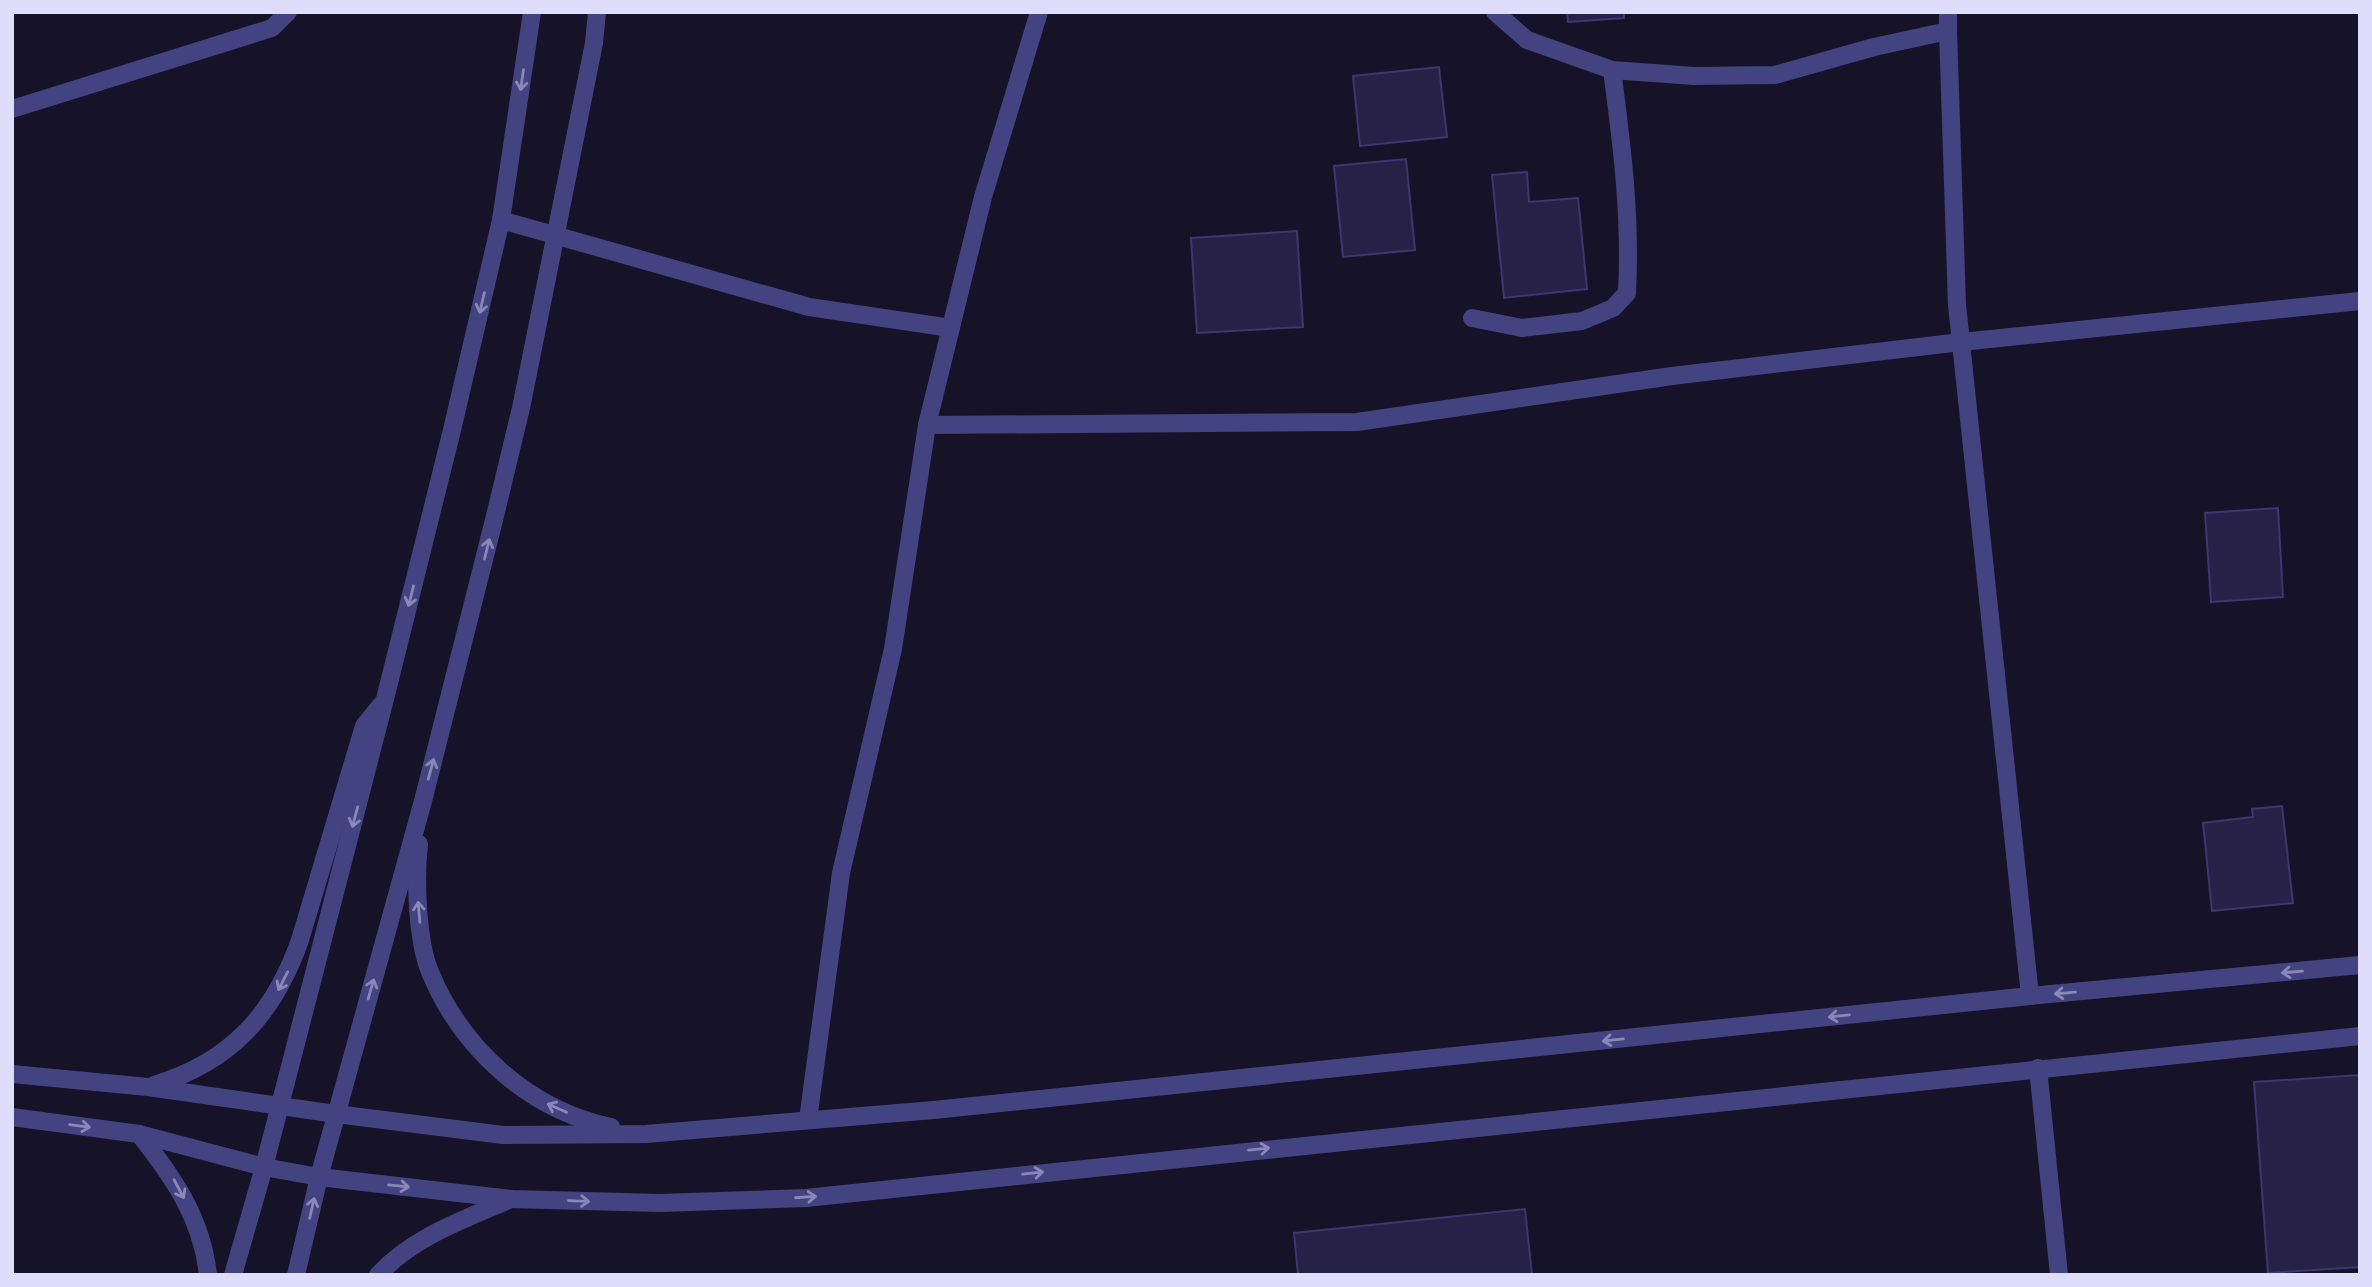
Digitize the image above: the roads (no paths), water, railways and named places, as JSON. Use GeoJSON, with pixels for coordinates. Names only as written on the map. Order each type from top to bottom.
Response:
{"type":"FeatureCollection","features":[{"type":"Feature","properties":{"kind":"street"},"geometry":{"type":"LineString","coordinates":[[12,109],[272,28],[288,12]]}},
{"type":"Feature","properties":{"kind":"street"},"geometry":{"type":"LineString","coordinates":[[233,1275],[264,1167],[385,699],[501,220],[532,12]]}},
{"type":"Feature","properties":{"kind":"street"},"geometry":{"type":"LineString","coordinates":[[296,1275],[319,1177],[471,617],[521,408],[594,43],[597,12]]}},
{"type":"Feature","properties":{"kind":"street"},"geometry":{"type":"LineString","coordinates":[[808,1120],[841,873],[893,649],[927,425],[984,197],[1039,12]]}},
{"type":"Feature","properties":{"kind":"street"},"geometry":{"type":"LineString","coordinates":[[1495,12],[1527,40],[1612,70],[1694,76],[1775,75],[1874,47],[1948,31]]}},
{"type":"Feature","properties":{"kind":"street"},"geometry":{"type":"LineString","coordinates":[[1948,12],[1957,304],[2030,996]]}},
{"type":"Feature","properties":{"kind":"street"},"geometry":{"type":"LineString","coordinates":[[1472,318],[1522,328],[1582,321],[1613,308],[1628,293],[1626,177],[1612,70]]}},
{"type":"Feature","properties":{"kind":"street"},"geometry":{"type":"LineString","coordinates":[[501,220],[809,307],[951,328]]}},
{"type":"Feature","properties":{"kind":"street"},"geometry":{"type":"LineString","coordinates":[[927,425],[1357,422],[1672,376],[1961,341],[2360,301]]}},
{"type":"Feature","properties":{"kind":"street"},"geometry":{"type":"LineString","coordinates":[[148,1087],[174,1079],[223,1052],[244,1034],[278,991],[300,940],[364,726],[385,699]]}},
{"type":"Feature","properties":{"kind":"street"},"geometry":{"type":"LineString","coordinates":[[423,801],[417,862],[419,917],[429,970],[455,1021],[492,1065],[538,1099],[589,1122],[646,1134]]}},
{"type":"Feature","properties":{"kind":"street"},"geometry":{"type":"LineString","coordinates":[[12,1074],[148,1087],[503,1135],[646,1134],[990,1104],[2030,996],[2360,965]]}},
{"type":"Feature","properties":{"kind":"street"},"geometry":{"type":"LineString","coordinates":[[12,1117],[139,1134],[264,1167],[319,1177],[511,1199],[660,1203],[806,1198],[2360,1036]]}},
{"type":"Feature","properties":{"kind":"street"},"geometry":{"type":"LineString","coordinates":[[2038,1069],[2059,1275]]}},
{"type":"Feature","properties":{"kind":"street"},"geometry":{"type":"LineString","coordinates":[[139,1134],[169,1172],[193,1216],[208,1275]]}},
{"type":"Feature","properties":{"kind":"street"},"geometry":{"type":"LineString","coordinates":[[378,1275],[388,1264],[425,1239],[511,1199]]}}]}
